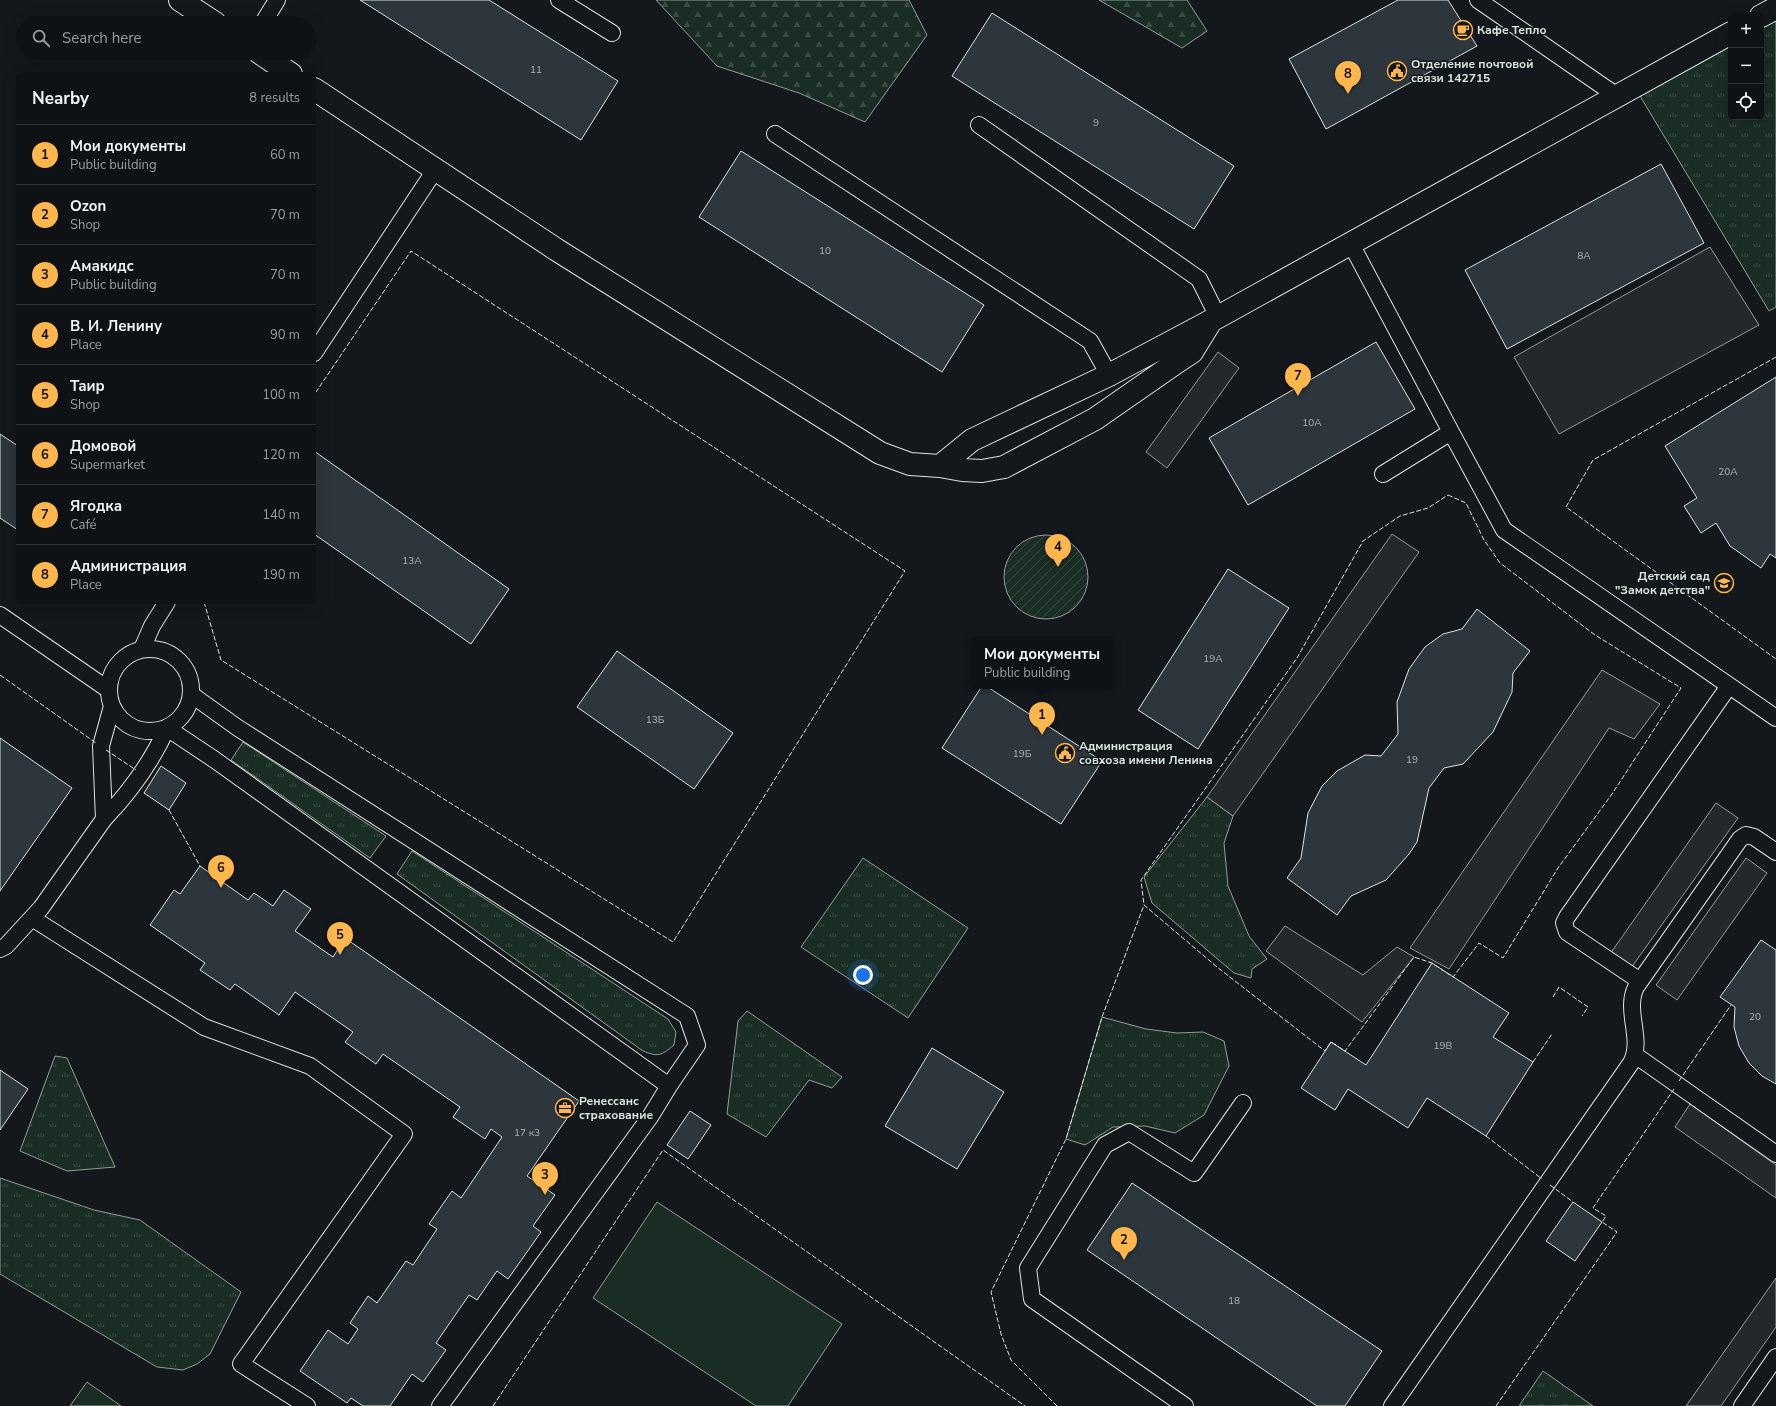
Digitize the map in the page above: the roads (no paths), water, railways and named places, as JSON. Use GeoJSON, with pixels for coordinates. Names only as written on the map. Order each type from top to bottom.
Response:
{"type":"FeatureCollection","features":[{"type":"Feature","properties":{"kind":"street"},"geometry":{"type":"LineString","coordinates":[[180,0],[204,16]]}},
{"type":"Feature","properties":{"kind":"street"},"geometry":{"type":"LineString","coordinates":[[1764,14],[1776,8]]}},
{"type":"Feature","properties":{"kind":"street"},"geometry":{"type":"LineString","coordinates":[[940,466],[972,440],[1109,375],[1214,319],[1728,35]]}},
{"type":"Feature","properties":{"kind":"street"},"geometry":{"type":"LineString","coordinates":[[270,60],[288,72]]}},
{"type":"Feature","properties":{"kind":"street"},"geometry":{"type":"LineString","coordinates":[[316,90],[564,254],[880,453],[910,464],[982,471],[1004,467],[1095,419],[1192,352],[1214,319]]}},
{"type":"Feature","properties":{"kind":"street"},"geometry":{"type":"LineString","coordinates":[[1169,342],[1180,345],[1182,348],[1183,351],[1177,362]]}},
{"type":"Feature","properties":{"kind":"street"},"geometry":{"type":"LineString","coordinates":[[994,429],[984,448],[986,456],[1004,467]]}},
{"type":"Feature","properties":{"kind":"lane"},"geometry":{"type":"LineString","coordinates":[[267,16],[277,0]]}},
{"type":"Feature","properties":{"kind":"lane"},"geometry":{"type":"LineString","coordinates":[[559,0],[612,33]]}},
{"type":"Feature","properties":{"kind":"lane"},"geometry":{"type":"LineString","coordinates":[[1478,0],[1617,96]]}},
{"type":"Feature","properties":{"kind":"lane"},"geometry":{"type":"LineString","coordinates":[[979,125],[1199,279],[1214,319]]}},
{"type":"Feature","properties":{"kind":"lane"},"geometry":{"type":"LineString","coordinates":[[775,134],[1090,341],[1109,375]]}},
{"type":"Feature","properties":{"kind":"lane"},"geometry":{"type":"LineString","coordinates":[[316,350],[435,170]]}},
{"type":"Feature","properties":{"kind":"lane"},"geometry":{"type":"LineString","coordinates":[[1351,244],[1504,530],[1776,718]]}},
{"type":"Feature","properties":{"kind":"lane"},"geometry":{"type":"LineString","coordinates":[[1383,474],[1451,432]]}},
{"type":"Feature","properties":{"kind":"lane"},"geometry":{"type":"LineString","coordinates":[[142,649],[152,626],[166,604]]}},
{"type":"Feature","properties":{"kind":"lane"},"geometry":{"type":"LineString","coordinates":[[0,615],[109,690]]}},
{"type":"Feature","properties":{"kind":"lane"},"geometry":{"type":"LineString","coordinates":[[155,648],[168,652],[178,658],[186,668],[192,681],[192,695],[188,708],[179,720],[167,728],[154,731],[141,730],[129,725],[119,717],[112,706],[109,690],[110,678],[122,659],[132,652],[142,649],[155,648]]}},
{"type":"Feature","properties":{"kind":"lane"},"geometry":{"type":"LineString","coordinates":[[1640,981],[1567,932],[1564,923],[1729,686]]}},
{"type":"Feature","properties":{"kind":"lane"},"geometry":{"type":"LineString","coordinates":[[192,695],[238,728],[687,1016],[697,1045],[650,1117],[440,1406]]}},
{"type":"Feature","properties":{"kind":"lane"},"geometry":{"type":"LineString","coordinates":[[104,819],[101,746],[112,706]]}},
{"type":"Feature","properties":{"kind":"lane"},"geometry":{"type":"LineString","coordinates":[[0,949],[6,946],[41,908],[104,819],[120,803],[158,748],[167,728]]}},
{"type":"Feature","properties":{"kind":"lane"},"geometry":{"type":"LineString","coordinates":[[167,728],[215,760],[669,1086]]}},
{"type":"Feature","properties":{"kind":"lane"},"geometry":{"type":"LineString","coordinates":[[1392,1406],[1636,1055],[1632,1001],[1633,993],[1640,981],[1740,839],[1746,835],[1754,837],[1776,852]]}},
{"type":"Feature","properties":{"kind":"lane"},"geometry":{"type":"LineString","coordinates":[[32,918],[204,1027],[310,1066],[404,1134],[241,1364],[307,1406]]}},
{"type":"Feature","properties":{"kind":"lane"},"geometry":{"type":"LineString","coordinates":[[1636,1055],[1776,1154]]}},
{"type":"Feature","properties":{"kind":"lane"},"geometry":{"type":"LineString","coordinates":[[1185,1406],[1032,1299],[1028,1268],[1105,1145],[1129,1132],[1194,1173],[1243,1103]]}},
{"type":"Feature","properties":{"kind":"lane"},"geometry":{"type":"LineString","coordinates":[[1742,1406],[1776,1357]]}},
{"type":"Feature","properties":{"kind":"place","name":"Кафе Тепло"},"geometry":{"type":"Point","coordinates":[1463,30]}},
{"type":"Feature","properties":{"kind":"place","name":"Отделение почтовой связи 142715"},"geometry":{"type":"Point","coordinates":[1397,71]}},
{"type":"Feature","properties":{"kind":"place","name":"Администрация"},"geometry":{"type":"Point","coordinates":[1348,94]}},
{"type":"Feature","properties":{"kind":"place","name":"Ягодка"},"geometry":{"type":"Point","coordinates":[1298,396]}},
{"type":"Feature","properties":{"kind":"place","name":"В. И. Ленину"},"geometry":{"type":"Point","coordinates":[1058,567]}},
{"type":"Feature","properties":{"kind":"place","name":"Детский сад \"Замок детства\""},"geometry":{"type":"Point","coordinates":[1724,583]}},
{"type":"Feature","properties":{"kind":"place","name":"Мои документы"},"geometry":{"type":"Point","coordinates":[1042,735]}},
{"type":"Feature","properties":{"kind":"place","name":"Администрация совхоза имени Ленина"},"geometry":{"type":"Point","coordinates":[1065,753]}},
{"type":"Feature","properties":{"kind":"place","name":"Домовой"},"geometry":{"type":"Point","coordinates":[221,888]}},
{"type":"Feature","properties":{"kind":"place","name":"Таир"},"geometry":{"type":"Point","coordinates":[340,955]}},
{"type":"Feature","properties":{"kind":"place","name":"Ренессанс страхование"},"geometry":{"type":"Point","coordinates":[565,1108]}},
{"type":"Feature","properties":{"kind":"place","name":"Амакидс"},"geometry":{"type":"Point","coordinates":[545,1195]}},
{"type":"Feature","properties":{"kind":"place","name":"Ozon"},"geometry":{"type":"Point","coordinates":[1124,1260]}}]}
